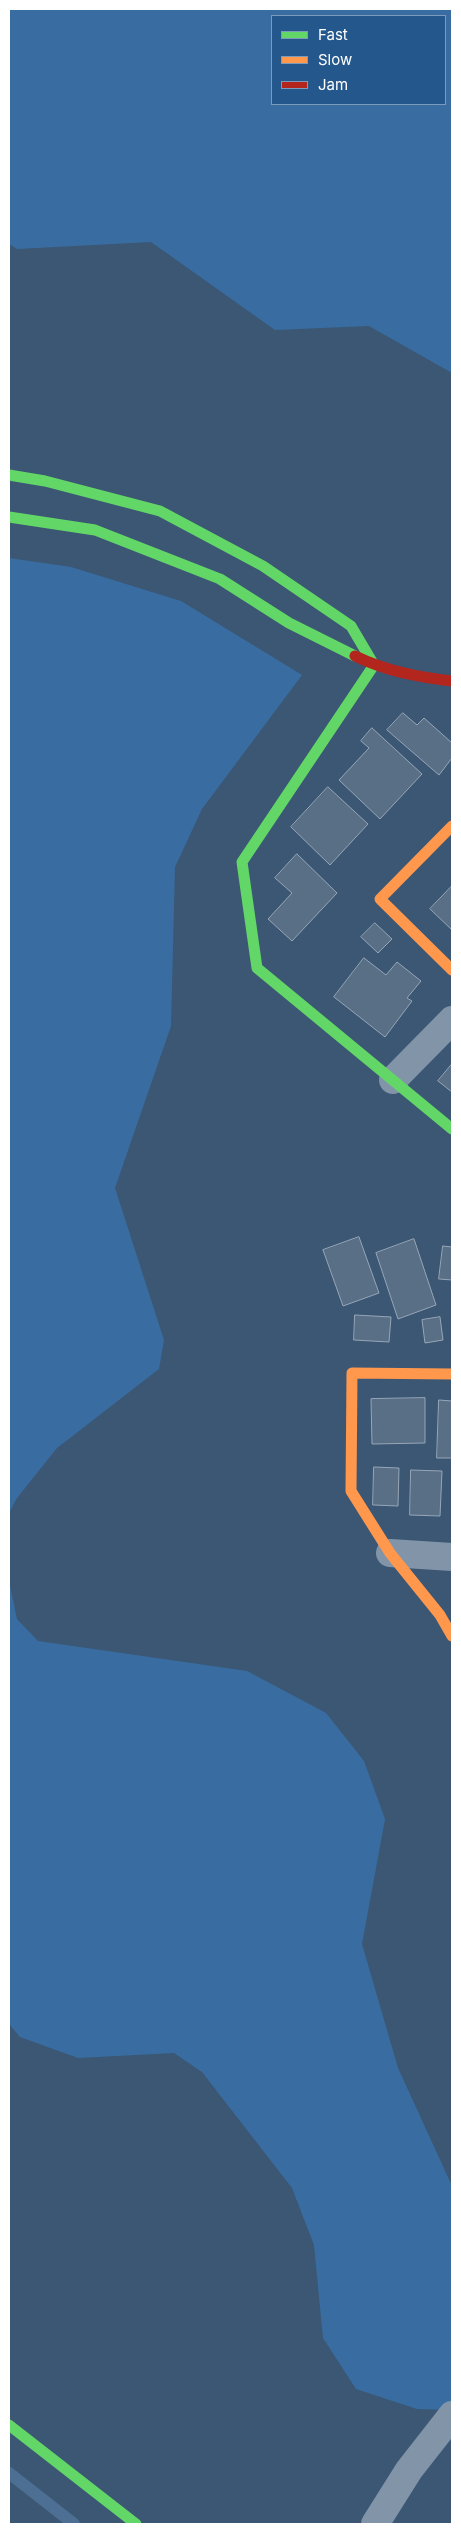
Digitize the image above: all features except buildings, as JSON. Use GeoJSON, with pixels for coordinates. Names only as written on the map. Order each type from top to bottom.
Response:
{"type":"FeatureCollection","features":[{"type":"Feature","properties":{"kind":"street"},"geometry":{"type":"LineString","coordinates":[[9,475],[45,481],[160,511],[263,566],[351,626],[374,665]]}},
{"type":"Feature","properties":{"kind":"street"},"geometry":{"type":"LineString","coordinates":[[9,517],[95,530],[220,579],[290,623],[374,665],[417,677],[452,681]]}},
{"type":"Feature","properties":{"kind":"street"},"geometry":{"type":"LineString","coordinates":[[374,665],[242,862],[257,968],[452,1129]]}},
{"type":"Feature","properties":{"kind":"street"},"geometry":{"type":"LineString","coordinates":[[452,826],[380,899],[452,970]]}},
{"type":"Feature","properties":{"kind":"street"},"geometry":{"type":"LineString","coordinates":[[393,1080],[452,1020]]}},
{"type":"Feature","properties":{"kind":"street"},"geometry":{"type":"LineString","coordinates":[[452,1374],[352,1373],[351,1491],[390,1553],[440,1615],[452,1636]]}},
{"type":"Feature","properties":{"kind":"street"},"geometry":{"type":"LineString","coordinates":[[390,1553],[452,1556]]}},
{"type":"Feature","properties":{"kind":"street"},"geometry":{"type":"LineString","coordinates":[[375,2524],[409,2470],[452,2415]]}},
{"type":"Feature","properties":{"kind":"street"},"geometry":{"type":"LineString","coordinates":[[9,2425],[136,2524]]}},
{"type":"Feature","properties":{"kind":"shaded area"},"geometry":{"type":"Polygon","coordinates":[[[9,9],[452,9],[452,373],[369,326],[275,330],[151,242],[17,249],[9,244],[9,9]]]}},
{"type":"Feature","properties":{"kind":"shaded area"},"geometry":{"type":"Polygon","coordinates":[[[9,558],[71,567],[181,601],[302,675],[202,809],[175,867],[171,1026],[115,1188],[164,1340],[159,1369],[57,1448],[17,1498],[9,1513],[9,558]]]}},
{"type":"Feature","properties":{"kind":"shaded area"},"geometry":{"type":"Polygon","coordinates":[[[9,1581],[17,1619],[38,1641],[247,1671],[326,1713],[364,1761],[385,1819],[362,1944],[398,2068],[452,2186],[452,2410],[417,2409],[356,2389],[323,2338],[314,2245],[292,2188],[202,2072],[174,2053],[78,2058],[20,2037],[9,2024],[9,1581]]]}},
{"type":"Feature","properties":{"kind":"waterway"},"geometry":{"type":"LineString","coordinates":[[9,2473],[74,2524]]}},
{"type":"Feature","properties":{"kind":"traffic: fast"},"geometry":{"type":"LineString","coordinates":[[9,475],[45,481],[160,511],[263,566],[351,626],[374,665]]}},
{"type":"Feature","properties":{"kind":"traffic: fast"},"geometry":{"type":"LineString","coordinates":[[9,517],[95,530],[220,579],[289,623],[355,656]]}},
{"type":"Feature","properties":{"kind":"traffic: fast"},"geometry":{"type":"LineString","coordinates":[[374,665],[242,862],[257,968],[452,1129]]}},
{"type":"Feature","properties":{"kind":"traffic: fast"},"geometry":{"type":"LineString","coordinates":[[9,2425],[136,2524]]}},
{"type":"Feature","properties":{"kind":"traffic: slow"},"geometry":{"type":"LineString","coordinates":[[452,826],[380,899],[452,970]]}},
{"type":"Feature","properties":{"kind":"traffic: slow"},"geometry":{"type":"LineString","coordinates":[[452,1374],[352,1373],[351,1491],[390,1553],[440,1615],[452,1636]]}},
{"type":"Feature","properties":{"kind":"traffic: jam"},"geometry":{"type":"LineString","coordinates":[[355,656],[378,666],[402,673],[452,681]]}}]}
